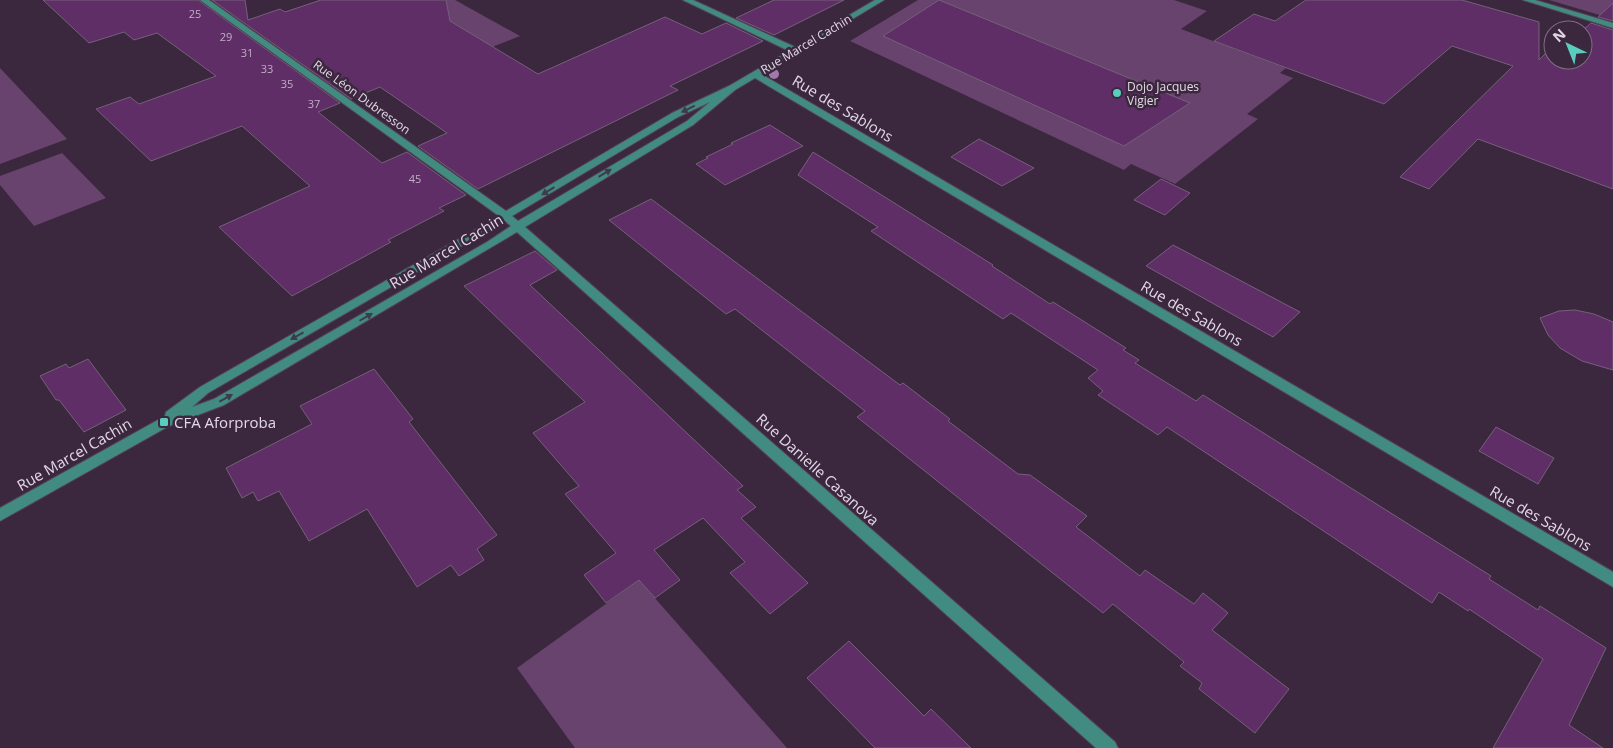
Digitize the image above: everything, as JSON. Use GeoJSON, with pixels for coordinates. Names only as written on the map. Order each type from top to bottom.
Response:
{"type":"FeatureCollection","features":[{"type":"Feature","properties":{"kind":"street","name":"Rue Léon Dubresson"},"geometry":{"type":"LineString","coordinates":[[204,0],[506,216]]}},
{"type":"Feature","properties":{"kind":"street"},"geometry":{"type":"LineString","coordinates":[[687,0],[794,50]]}},
{"type":"Feature","properties":{"kind":"street","name":"Rue Marcel Cachin"},"geometry":{"type":"LineString","coordinates":[[0,515],[164,422],[204,390],[675,116],[732,88],[880,0]]}},
{"type":"Feature","properties":{"kind":"street"},"geometry":{"type":"LineString","coordinates":[[1527,0],[1613,26]]}},
{"type":"Feature","properties":{"kind":"street","name":"Rue des Sablons"},"geometry":{"type":"LineString","coordinates":[[755,74],[1613,580]]}},
{"type":"Feature","properties":{"kind":"street","name":"Rue Marcel Cachin"},"geometry":{"type":"LineString","coordinates":[[164,422],[219,402],[519,226],[690,123],[732,88]]}},
{"type":"Feature","properties":{"kind":"street","name":"Rue Danielle Casanova"},"geometry":{"type":"LineString","coordinates":[[506,216],[1109,748]]}},
{"type":"Feature","properties":{"kind":"shaded area"},"geometry":{"type":"Polygon","coordinates":[[[411,0],[455,0],[520,36],[492,47],[411,0]]]}},
{"type":"Feature","properties":{"kind":"shaded area","name":"Dojo Jacques Vigier"},"geometry":{"type":"Polygon","coordinates":[[[918,0],[1174,0],[1207,11],[1181,29],[1286,68],[1280,73],[1293,78],[1247,114],[1258,119],[1175,184],[1131,164],[1124,170],[850,41],[918,0]]]}},
{"type":"Feature","properties":{"kind":"shaded area"},"geometry":{"type":"Polygon","coordinates":[[[1549,0],[1613,0],[1613,19],[1549,0]]]}},
{"type":"Feature","properties":{"kind":"shaded area"},"geometry":{"type":"Polygon","coordinates":[[[0,68],[67,139],[0,164],[0,68]]]}},
{"type":"Feature","properties":{"kind":"shaded area"},"geometry":{"type":"Polygon","coordinates":[[[62,153],[106,198],[34,226],[0,185],[0,176],[62,153]]]}},
{"type":"Feature","properties":{"kind":"shaded area"},"geometry":{"type":"Polygon","coordinates":[[[639,580],[787,748],[575,748],[517,668],[639,580]]]}},
{"type":"Feature","properties":{"kind":"building"},"geometry":{"type":"Polygon","coordinates":[[[43,0],[198,0],[340,103],[318,112],[382,163],[407,152],[466,195],[439,208],[444,211],[388,240],[391,242],[292,296],[219,227],[310,186],[242,126],[151,161],[96,109],[130,97],[139,104],[216,76],[157,33],[134,40],[124,32],[89,43],[43,0]]]}},
{"type":"Feature","properties":{"kind":"building"},"geometry":{"type":"Polygon","coordinates":[[[212,0],[245,0],[248,20],[280,9],[285,12],[321,0],[446,0],[450,21],[538,74],[665,17],[702,34],[726,23],[763,41],[670,86],[678,90],[478,189],[418,146],[447,133],[380,87],[351,99],[212,0]]]}},
{"type":"Feature","properties":{"kind":"building"},"geometry":{"type":"Polygon","coordinates":[[[774,0],[844,0],[774,35],[736,18],[774,0]]]}},
{"type":"Feature","properties":{"kind":"building"},"geometry":{"type":"Polygon","coordinates":[[[939,0],[1190,103],[1124,146],[883,36],[939,0]]]}},
{"type":"Feature","properties":{"kind":"building"},"geometry":{"type":"Polygon","coordinates":[[[1306,0],[1462,0],[1539,22],[1539,60],[1543,56],[1543,70],[1593,70],[1593,24],[1613,30],[1613,189],[1478,139],[1429,189],[1400,177],[1513,66],[1452,46],[1384,104],[1214,41],[1254,14],[1275,21],[1306,0]]]}},
{"type":"Feature","properties":{"kind":"building"},"geometry":{"type":"Polygon","coordinates":[[[1613,3],[1613,21],[1598,17],[1613,3]]]}},
{"type":"Feature","properties":{"kind":"building"},"geometry":{"type":"Polygon","coordinates":[[[770,125],[803,146],[725,185],[696,164],[733,144],[731,143],[770,125]]]}},
{"type":"Feature","properties":{"kind":"building"},"geometry":{"type":"Polygon","coordinates":[[[979,139],[1034,168],[1002,186],[951,157],[979,139]]]}},
{"type":"Feature","properties":{"kind":"building"},"geometry":{"type":"Polygon","coordinates":[[[813,152],[993,265],[1050,304],[1053,302],[1126,348],[1123,350],[1139,360],[1135,363],[1196,401],[1203,395],[1491,576],[1489,579],[1538,610],[1540,606],[1606,648],[1569,725],[1603,748],[1493,748],[1543,659],[1469,609],[1468,611],[1439,592],[1432,603],[1167,427],[1158,435],[1098,395],[1103,391],[1088,378],[1098,370],[1011,313],[1003,319],[871,231],[878,227],[798,175],[813,152]]]}},
{"type":"Feature","properties":{"kind":"building"},"geometry":{"type":"Polygon","coordinates":[[[1161,179],[1190,193],[1165,215],[1134,200],[1161,179]]]}},
{"type":"Feature","properties":{"kind":"building"},"geometry":{"type":"Polygon","coordinates":[[[651,199],[900,385],[903,383],[950,419],[948,421],[1018,474],[1030,475],[1087,516],[1076,527],[1140,576],[1145,570],[1194,604],[1203,593],[1228,613],[1212,630],[1289,689],[1255,733],[1199,689],[1202,683],[1180,666],[1184,662],[1113,604],[1103,613],[857,417],[865,411],[735,309],[726,314],[609,220],[651,199]]]}},
{"type":"Feature","properties":{"kind":"building"},"geometry":{"type":"Polygon","coordinates":[[[1173,245],[1300,312],[1273,337],[1146,266],[1173,245]]]}},
{"type":"Feature","properties":{"kind":"building"},"geometry":{"type":"Polygon","coordinates":[[[535,251],[557,270],[530,285],[743,486],[737,490],[756,507],[741,518],[808,583],[770,614],[730,573],[745,562],[703,518],[654,550],[680,580],[655,598],[639,580],[606,603],[584,575],[616,553],[565,494],[579,486],[533,433],[585,402],[464,286],[535,251]]]}},
{"type":"Feature","properties":{"kind":"building"},"geometry":{"type":"Polygon","coordinates":[[[1575,310],[1594,314],[1613,322],[1613,370],[1582,361],[1560,348],[1548,335],[1540,318],[1559,311],[1575,310]]]}},
{"type":"Feature","properties":{"kind":"building"},"geometry":{"type":"Polygon","coordinates":[[[88,359],[126,410],[84,432],[59,400],[56,400],[40,376],[66,364],[69,368],[88,359]]]}},
{"type":"Feature","properties":{"kind":"building"},"geometry":{"type":"Polygon","coordinates":[[[374,369],[413,419],[409,422],[497,535],[477,549],[484,560],[459,576],[451,565],[417,587],[367,509],[309,541],[279,491],[258,501],[253,492],[242,498],[226,468],[312,424],[300,406],[374,369]]]}},
{"type":"Feature","properties":{"kind":"building"},"geometry":{"type":"Polygon","coordinates":[[[1496,427],[1554,458],[1538,484],[1479,451],[1496,427]]]}},
{"type":"Feature","properties":{"kind":"building"},"geometry":{"type":"Polygon","coordinates":[[[849,641],[924,716],[931,709],[971,748],[875,748],[807,678],[849,641]]]}},
{"type":"Feature","properties":{"kind":"place","name":"Dojo Jacques Vigier"},"geometry":{"type":"Point","coordinates":[1117,93]}},
{"type":"Feature","properties":{"kind":"place","name":"CFA Aforproba"},"geometry":{"type":"Point","coordinates":[164,422]}}]}
